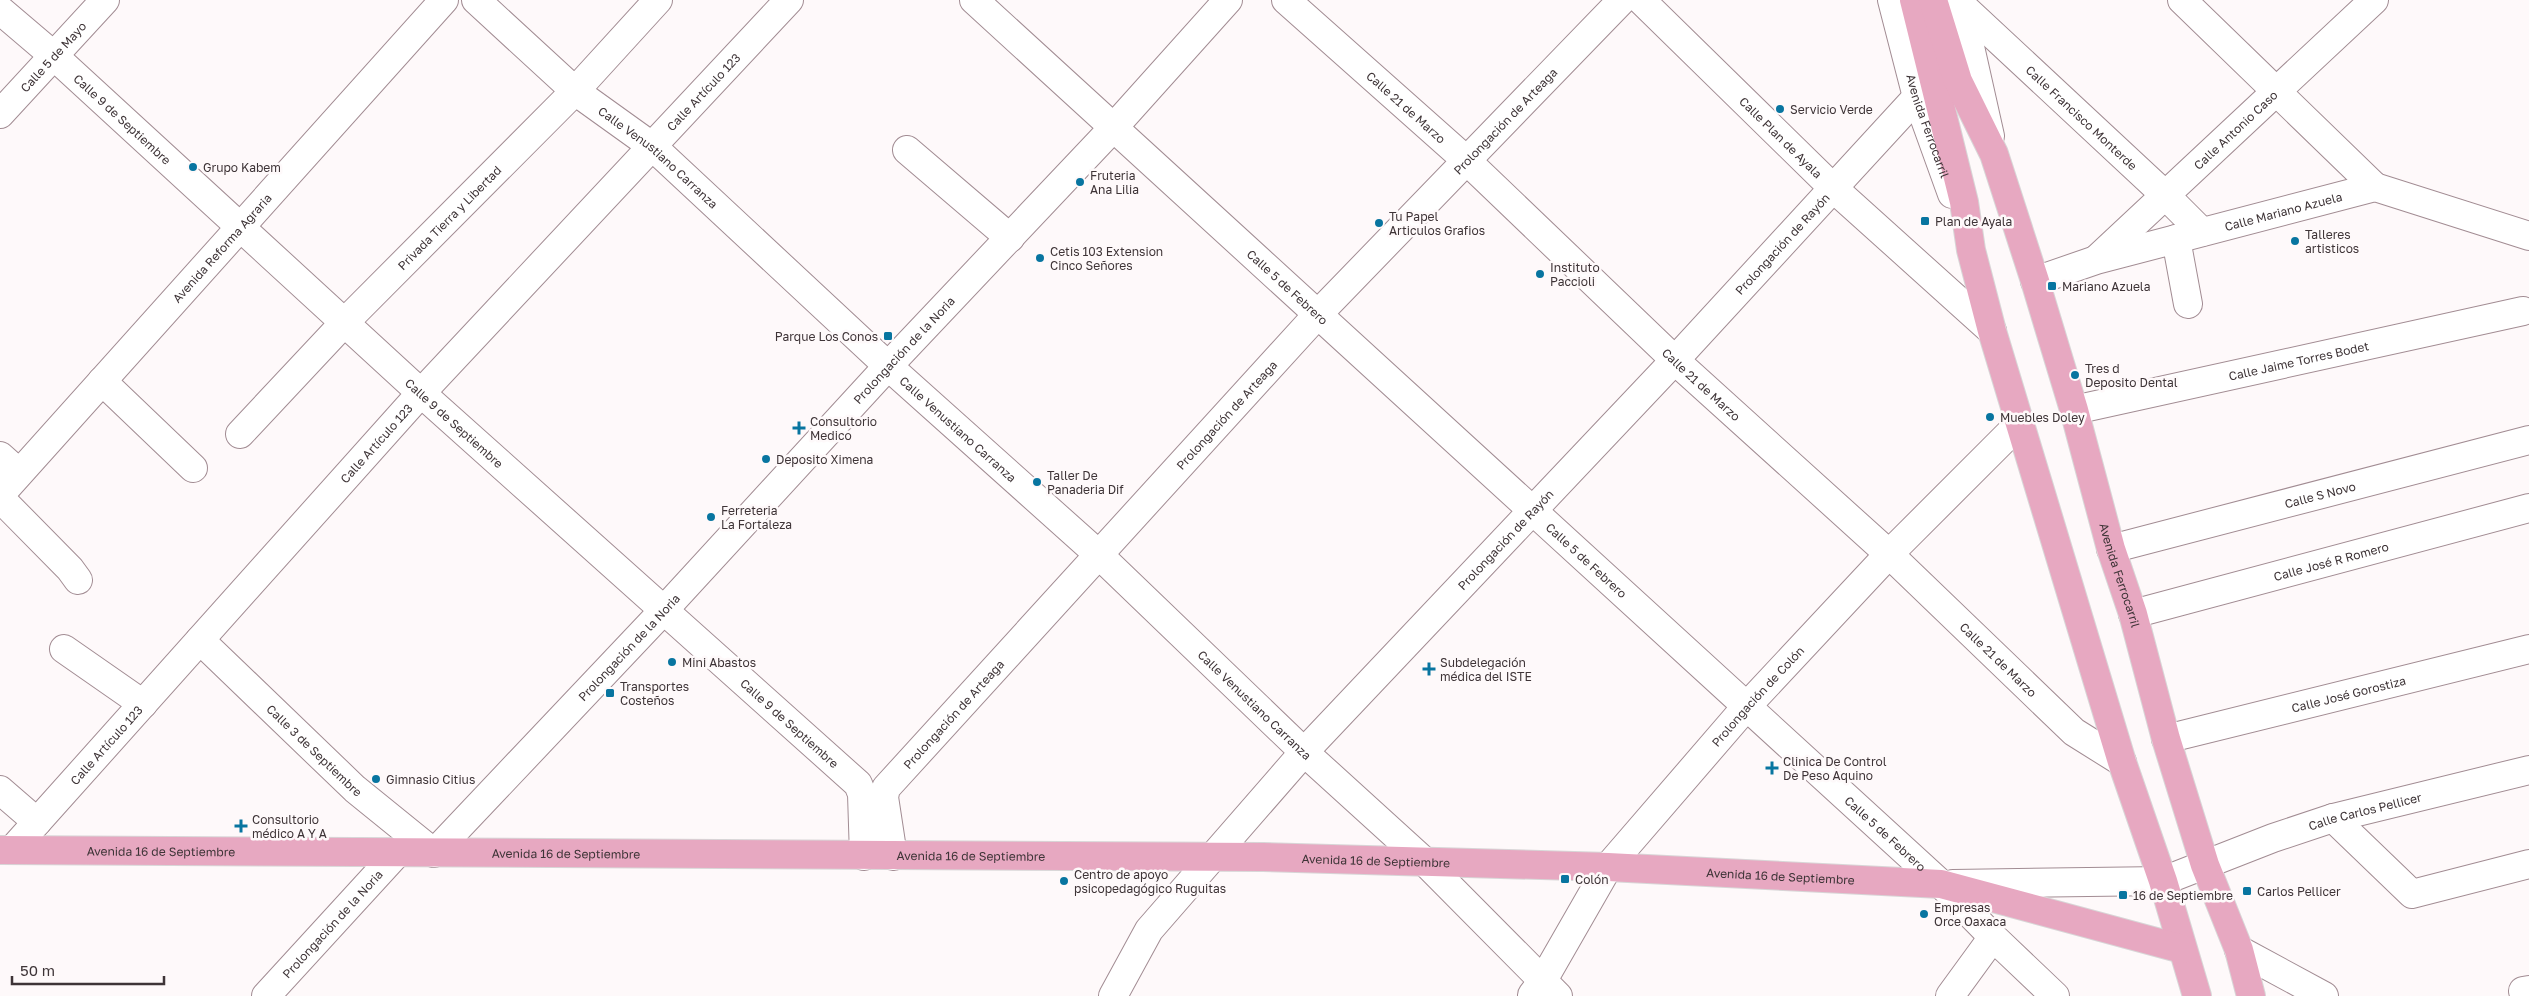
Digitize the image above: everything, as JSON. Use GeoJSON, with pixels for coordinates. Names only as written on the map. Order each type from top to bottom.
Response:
{"type":"FeatureCollection","features":[{"type":"Feature","properties":{"kind":"main road","name":"Avenida Ferrocarril"},"geometry":{"type":"LineString","coordinates":[[1914,0],[1964,202],[1971,250],[1992,331],[2122,762],[2163,881],[2197,996]]}},
{"type":"Feature","properties":{"kind":"main road","name":"Avenida Ferrocarril"},"geometry":{"type":"LineString","coordinates":[[1933,0],[1958,81],[1994,154],[2035,281],[2074,410],[2111,549],[2132,614],[2166,739],[2205,866],[2239,950],[2251,996]]}},
{"type":"Feature","properties":{"kind":"main road","name":"Avenida 16 de Septiembre"},"geometry":{"type":"LineString","coordinates":[[6,850],[1211,857],[1608,867],[1941,884],[2182,949]]}},
{"type":"Feature","properties":{"kind":"street","name":"Calle 5 de Mayo"},"geometry":{"type":"LineString","coordinates":[[0,114],[104,0]]}},
{"type":"Feature","properties":{"kind":"street","name":"Avenida Reforma Agraria"},"geometry":{"type":"LineString","coordinates":[[0,496],[10,465],[102,381],[444,0]]}},
{"type":"Feature","properties":{"kind":"street","name":"Calle Venustiano Carranza"},"geometry":{"type":"LineString","coordinates":[[476,0],[575,91],[653,147],[888,366],[1097,554],[1304,752],[1424,862],[1544,991]]}},
{"type":"Feature","properties":{"kind":"street","name":"Privada Tierra y Libertad"},"geometry":{"type":"LineString","coordinates":[[240,434],[344,323],[575,91],[658,0]]}},
{"type":"Feature","properties":{"kind":"street","name":"Calle Artículo 123"},"geometry":{"type":"LineString","coordinates":[[6,850],[37,822],[421,393],[789,0]]}},
{"type":"Feature","properties":{"kind":"street","name":"Calle 5 de Febrero"},"geometry":{"type":"LineString","coordinates":[[974,0],[1319,313],[1532,511],[1941,884],[2055,996]]}},
{"type":"Feature","properties":{"kind":"street","name":"Prolongación de la Noria"},"geometry":{"type":"LineString","coordinates":[[434,853],[663,611],[888,366],[1114,127],[1228,0]]}},
{"type":"Feature","properties":{"kind":"street","name":"Calle 21 de Marzo"},"geometry":{"type":"LineString","coordinates":[[1286,0],[1466,160],[1675,360],[1889,554],[2074,732],[2122,762]]}},
{"type":"Feature","properties":{"kind":"street","name":"Prolongación de Arteaga"},"geometry":{"type":"LineString","coordinates":[[893,856],[884,797],[886,788],[1097,554],[1319,313],[1622,0]]}},
{"type":"Feature","properties":{"kind":"street","name":"Calle Plan de Ayala"},"geometry":{"type":"LineString","coordinates":[[1641,0],[1832,187],[1992,331]]}},
{"type":"Feature","properties":{"kind":"street","name":"Avenida Ferrocarril"},"geometry":{"type":"LineString","coordinates":[[1892,0],[1917,97],[1971,250]]}},
{"type":"Feature","properties":{"kind":"street"},"geometry":{"type":"LineString","coordinates":[[2182,0],[2375,187],[2528,234]]}},
{"type":"Feature","properties":{"kind":"street","name":"Calle Antonio Caso"},"geometry":{"type":"LineString","coordinates":[[2096,260],[2164,194],[2278,92],[2374,0]]}},
{"type":"Feature","properties":{"kind":"street","name":"Avenida Ferrocarril"},"geometry":{"type":"LineString","coordinates":[[1960,2],[1994,154]]}},
{"type":"Feature","properties":{"kind":"street","name":"Calle Francisco Monterde"},"geometry":{"type":"LineString","coordinates":[[1960,2],[2202,232]]}},
{"type":"Feature","properties":{"kind":"street","name":"Calle 9 de Septiembre"},"geometry":{"type":"LineString","coordinates":[[0,10],[54,56],[421,393],[858,784],[862,794],[864,856]]}},
{"type":"Feature","properties":{"kind":"street","name":"Prolongación de Rayón"},"geometry":{"type":"LineString","coordinates":[[1113,996],[1149,930],[1304,752],[1675,360],[1832,187],[1917,97]]}},
{"type":"Feature","properties":{"kind":"street"},"geometry":{"type":"LineString","coordinates":[[907,150],[1010,238]]}},
{"type":"Feature","properties":{"kind":"street","name":"Calle Mariano Azuela"},"geometry":{"type":"LineString","coordinates":[[2035,281],[2096,260],[2375,187]]}},
{"type":"Feature","properties":{"kind":"street"},"geometry":{"type":"LineString","coordinates":[[2176,239],[2188,304]]}},
{"type":"Feature","properties":{"kind":"street","name":"Calle Jaime Torres Bodet"},"geometry":{"type":"LineString","coordinates":[[2074,410],[2523,311]]}},
{"type":"Feature","properties":{"kind":"street"},"geometry":{"type":"LineString","coordinates":[[102,381],[193,468]]}},
{"type":"Feature","properties":{"kind":"street","name":"Prolongación de Colón"},"geometry":{"type":"LineString","coordinates":[[1544,991],[1608,867],[1746,707],[1889,554],[2020,423]]}},
{"type":"Feature","properties":{"kind":"street","name":"Calle S Novo"},"geometry":{"type":"LineString","coordinates":[[2111,549],[2529,440]]}},
{"type":"Feature","properties":{"kind":"street"},"geometry":{"type":"LineString","coordinates":[[0,496],[70,569],[78,580]]}},
{"type":"Feature","properties":{"kind":"street","name":"Calle José R Romero"},"geometry":{"type":"LineString","coordinates":[[2132,614],[2529,508]]}},
{"type":"Feature","properties":{"kind":"street","name":"Calle 3 de Septiembre"},"geometry":{"type":"LineString","coordinates":[[200,640],[355,788],[434,853]]}},
{"type":"Feature","properties":{"kind":"street"},"geometry":{"type":"LineString","coordinates":[[64,649],[143,704]]}},
{"type":"Feature","properties":{"kind":"street","name":"Calle José Gorostiza"},"geometry":{"type":"LineString","coordinates":[[2166,739],[2529,649]]}},
{"type":"Feature","properties":{"kind":"street","name":"Calle Carlos Pellicer"},"geometry":{"type":"LineString","coordinates":[[2163,881],[2273,838],[2333,818],[2529,770]]}},
{"type":"Feature","properties":{"kind":"street"},"geometry":{"type":"LineString","coordinates":[[0,790],[37,822]]}},
{"type":"Feature","properties":{"kind":"street"},"geometry":{"type":"LineString","coordinates":[[2333,818],[2412,894],[2529,864]]}},
{"type":"Feature","properties":{"kind":"street","name":"Prolongación de la Noria"},"geometry":{"type":"LineString","coordinates":[[266,996],[397,853]]}},
{"type":"Feature","properties":{"kind":"street","name":"Avenida 16 de Septiembre"},"geometry":{"type":"LineString","coordinates":[[1941,884],[2163,881]]}},
{"type":"Feature","properties":{"kind":"street"},"geometry":{"type":"LineString","coordinates":[[1950,996],[1993,937]]}},
{"type":"Feature","properties":{"kind":"street"},"geometry":{"type":"LineString","coordinates":[[2239,950],[2324,996]]}},
{"type":"Feature","properties":{"kind":"place","name":"Servicio Verde"},"geometry":{"type":"Point","coordinates":[1780,109]}},
{"type":"Feature","properties":{"kind":"place","name":"Grupo Kabem"},"geometry":{"type":"Point","coordinates":[193,167]}},
{"type":"Feature","properties":{"kind":"place","name":"Fruteria Ana Lilia"},"geometry":{"type":"Point","coordinates":[1080,182]}},
{"type":"Feature","properties":{"kind":"place","name":"Plan de Ayala"},"geometry":{"type":"Point","coordinates":[1925,221]}},
{"type":"Feature","properties":{"kind":"place","name":"Tu Papel Articulos Grafios"},"geometry":{"type":"Point","coordinates":[1379,223]}},
{"type":"Feature","properties":{"kind":"place","name":"Talleres artisticos"},"geometry":{"type":"Point","coordinates":[2295,241]}},
{"type":"Feature","properties":{"kind":"place","name":"Cetis 103 Extension Cinco Señores"},"geometry":{"type":"Point","coordinates":[1040,258]}},
{"type":"Feature","properties":{"kind":"place","name":"Instituto Paccioli"},"geometry":{"type":"Point","coordinates":[1540,274]}},
{"type":"Feature","properties":{"kind":"place","name":"Mariano Azuela"},"geometry":{"type":"Point","coordinates":[2052,286]}},
{"type":"Feature","properties":{"kind":"place","name":"Parque Los Conos"},"geometry":{"type":"Point","coordinates":[888,336]}},
{"type":"Feature","properties":{"kind":"place","name":"Tres d Deposito Dental"},"geometry":{"type":"Point","coordinates":[2075,375]}},
{"type":"Feature","properties":{"kind":"place","name":"Muebles Doley"},"geometry":{"type":"Point","coordinates":[1990,417]}},
{"type":"Feature","properties":{"kind":"place","name":"Consultorio Medico"},"geometry":{"type":"Point","coordinates":[799,428]}},
{"type":"Feature","properties":{"kind":"place","name":"Deposito Ximena"},"geometry":{"type":"Point","coordinates":[766,459]}},
{"type":"Feature","properties":{"kind":"place","name":"Taller De Panaderia Dif"},"geometry":{"type":"Point","coordinates":[1037,482]}},
{"type":"Feature","properties":{"kind":"place","name":"Ferreteria La Fortaleza"},"geometry":{"type":"Point","coordinates":[711,517]}},
{"type":"Feature","properties":{"kind":"place","name":"Mini Abastos"},"geometry":{"type":"Point","coordinates":[672,662]}},
{"type":"Feature","properties":{"kind":"place","name":"Subdelegación médica del ISTE"},"geometry":{"type":"Point","coordinates":[1429,669]}},
{"type":"Feature","properties":{"kind":"place","name":"Transportes Costeños"},"geometry":{"type":"Point","coordinates":[610,693]}},
{"type":"Feature","properties":{"kind":"place","name":"Clinica De Control De Peso Aquino"},"geometry":{"type":"Point","coordinates":[1772,768]}},
{"type":"Feature","properties":{"kind":"place","name":"Gimnasio Citius"},"geometry":{"type":"Point","coordinates":[376,779]}},
{"type":"Feature","properties":{"kind":"place","name":"Consultorio médico A Y A"},"geometry":{"type":"Point","coordinates":[241,826]}},
{"type":"Feature","properties":{"kind":"place","name":"Colón"},"geometry":{"type":"Point","coordinates":[1565,879]}},
{"type":"Feature","properties":{"kind":"place","name":"Centro de apoyo psicopedagógico Ruguitas"},"geometry":{"type":"Point","coordinates":[1064,881]}},
{"type":"Feature","properties":{"kind":"place","name":"Carlos Pellicer"},"geometry":{"type":"Point","coordinates":[2247,891]}},
{"type":"Feature","properties":{"kind":"place","name":"16 de Septiembre"},"geometry":{"type":"Point","coordinates":[2123,895]}},
{"type":"Feature","properties":{"kind":"place","name":"Empresas Orce Oaxaca"},"geometry":{"type":"Point","coordinates":[1924,914]}}]}
